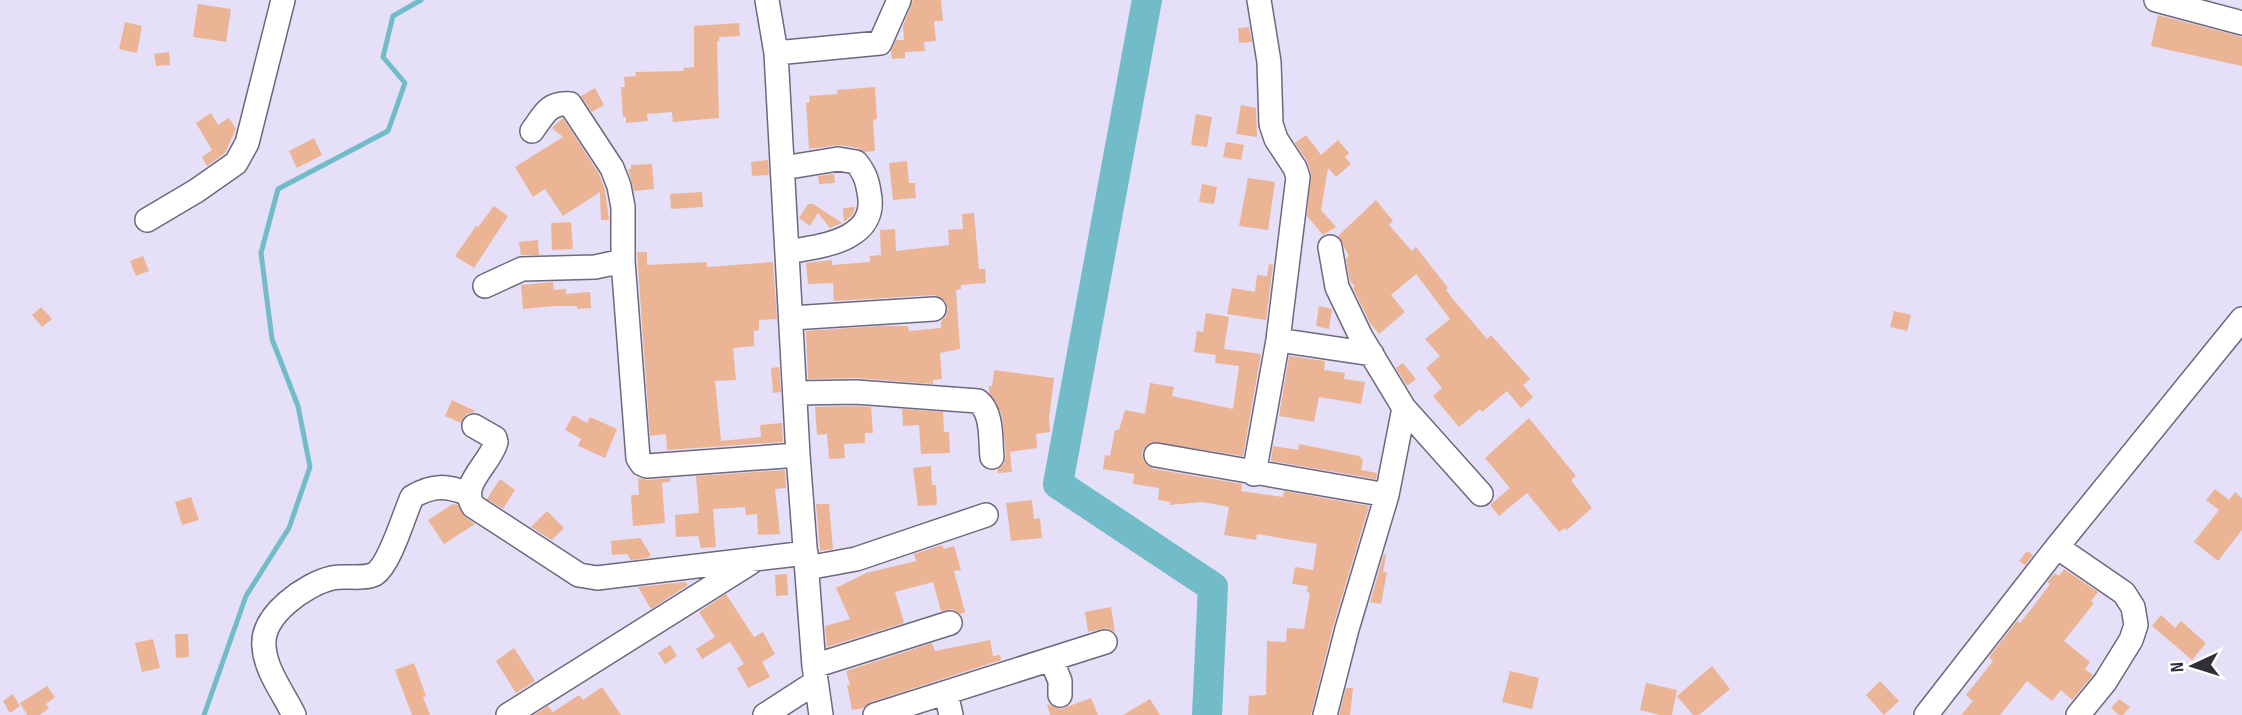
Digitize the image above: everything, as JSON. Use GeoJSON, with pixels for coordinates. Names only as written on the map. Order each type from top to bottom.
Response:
{"type":"FeatureCollection","features":[{"type":"Feature","properties":{"kind":"street"},"geometry":{"type":"LineString","coordinates":[[146,220],[197,191],[236,163],[247,143],[283,0]]}},
{"type":"Feature","properties":{"kind":"street"},"geometry":{"type":"LineString","coordinates":[[767,0],[776,53],[798,455],[815,674],[821,715]]}},
{"type":"Feature","properties":{"kind":"street"},"geometry":{"type":"LineString","coordinates":[[776,53],[880,43],[900,0]]}},
{"type":"Feature","properties":{"kind":"street"},"geometry":{"type":"LineString","coordinates":[[1254,474],[1278,340],[1298,177],[1276,139],[1271,124],[1269,62],[1259,0]]}},
{"type":"Feature","properties":{"kind":"street"},"geometry":{"type":"LineString","coordinates":[[2156,0],[2242,23]]}},
{"type":"Feature","properties":{"kind":"street"},"geometry":{"type":"LineString","coordinates":[[531,131],[548,109],[558,103],[570,104],[612,168],[620,186],[638,458],[642,464],[647,466],[798,455]]}},
{"type":"Feature","properties":{"kind":"street"},"geometry":{"type":"LineString","coordinates":[[783,168],[838,159],[856,162],[866,175],[872,206],[866,223],[847,237],[816,247],[787,252]]}},
{"type":"Feature","properties":{"kind":"street"},"geometry":{"type":"LineString","coordinates":[[1329,247],[1337,287],[1404,408],[1481,494]]}},
{"type":"Feature","properties":{"kind":"street"},"geometry":{"type":"LineString","coordinates":[[485,286],[522,269],[595,267],[623,261]]}},
{"type":"Feature","properties":{"kind":"street"},"geometry":{"type":"LineString","coordinates":[[791,318],[934,309]]}},
{"type":"Feature","properties":{"kind":"street"},"geometry":{"type":"LineString","coordinates":[[1926,715],[2057,547],[2242,319]]}},
{"type":"Feature","properties":{"kind":"street"},"geometry":{"type":"LineString","coordinates":[[1278,340],[1372,354]]}},
{"type":"Feature","properties":{"kind":"street"},"geometry":{"type":"LineString","coordinates":[[794,393],[856,392],[978,401],[984,406],[989,423],[992,457]]}},
{"type":"Feature","properties":{"kind":"street"},"geometry":{"type":"LineString","coordinates":[[1325,715],[1347,629],[1387,495],[1404,408]]}},
{"type":"Feature","properties":{"kind":"street"},"geometry":{"type":"LineString","coordinates":[[468,494],[496,442],[495,438],[474,426]]}},
{"type":"Feature","properties":{"kind":"street"},"geometry":{"type":"LineString","coordinates":[[1156,455],[1387,495]]}},
{"type":"Feature","properties":{"kind":"street"},"geometry":{"type":"LineString","coordinates":[[294,715],[269,666],[263,645],[268,627],[283,605],[315,584],[332,578],[366,577],[375,573],[384,565],[412,497],[432,487],[449,486],[468,494],[473,506],[586,578],[756,559],[806,561],[856,558],[986,515]]}},
{"type":"Feature","properties":{"kind":"street"},"geometry":{"type":"LineString","coordinates":[[2057,547],[2124,593],[2133,607],[2136,625],[2131,640],[2105,682],[2078,715]]}},
{"type":"Feature","properties":{"kind":"street"},"geometry":{"type":"LineString","coordinates":[[508,715],[756,559]]}},
{"type":"Feature","properties":{"kind":"street"},"geometry":{"type":"LineString","coordinates":[[765,715],[815,674],[950,623]]}},
{"type":"Feature","properties":{"kind":"street"},"geometry":{"type":"LineString","coordinates":[[875,715],[1105,642]]}},
{"type":"Feature","properties":{"kind":"street"},"geometry":{"type":"LineString","coordinates":[[1051,659],[1060,681],[1060,695]]}},
{"type":"Feature","properties":{"kind":"street"},"geometry":{"type":"LineString","coordinates":[[946,692],[951,715]]}},
{"type":"Feature","properties":{"kind":"building"},"geometry":{"type":"Polygon","coordinates":[[[913,0],[941,0],[943,21],[934,21],[936,41],[924,42],[925,51],[905,52],[905,58],[892,59],[891,51],[896,40],[904,40],[903,26],[913,0]]]}},
{"type":"Feature","properties":{"kind":"building"},"geometry":{"type":"Polygon","coordinates":[[[198,4],[231,9],[226,42],[193,37],[198,4]]]}},
{"type":"Feature","properties":{"kind":"building"},"geometry":{"type":"Polygon","coordinates":[[[2158,15],[2242,37],[2242,66],[2151,46],[2158,15]]]}},
{"type":"Feature","properties":{"kind":"building"},"geometry":{"type":"Polygon","coordinates":[[[125,22],[142,26],[137,53],[119,49],[125,22]]]}},
{"type":"Feature","properties":{"kind":"building"},"geometry":{"type":"Polygon","coordinates":[[[739,23],[740,36],[719,37],[717,41],[719,118],[673,122],[672,112],[647,114],[648,121],[626,123],[626,117],[623,117],[621,87],[625,87],[624,77],[636,76],[635,72],[684,71],[683,68],[694,67],[694,26],[739,23]]]}},
{"type":"Feature","properties":{"kind":"building"},"geometry":{"type":"Polygon","coordinates":[[[1249,27],[1252,42],[1239,43],[1238,28],[1249,27]]]}},
{"type":"Feature","properties":{"kind":"building"},"geometry":{"type":"Polygon","coordinates":[[[169,52],[170,65],[156,66],[154,54],[169,52]]]}},
{"type":"Feature","properties":{"kind":"building"},"geometry":{"type":"Polygon","coordinates":[[[875,87],[875,151],[865,152],[840,145],[809,149],[806,103],[810,102],[809,96],[838,94],[837,90],[875,87]]]}},
{"type":"Feature","properties":{"kind":"building"},"geometry":{"type":"Polygon","coordinates":[[[595,88],[604,105],[592,112],[581,96],[595,88]]]}},
{"type":"Feature","properties":{"kind":"building"},"geometry":{"type":"Polygon","coordinates":[[[1241,105],[1256,108],[1257,137],[1236,134],[1241,105]]]}},
{"type":"Feature","properties":{"kind":"building"},"geometry":{"type":"Polygon","coordinates":[[[211,113],[218,125],[229,118],[236,129],[225,153],[207,166],[202,157],[212,150],[196,123],[211,113]]]}},
{"type":"Feature","properties":{"kind":"building"},"geometry":{"type":"Polygon","coordinates":[[[1196,114],[1212,117],[1207,147],[1191,145],[1196,114]]]}},
{"type":"Feature","properties":{"kind":"building"},"geometry":{"type":"Polygon","coordinates":[[[563,118],[599,174],[605,190],[609,220],[601,220],[600,192],[563,216],[545,189],[533,197],[515,167],[563,137],[552,128],[563,118]]]}},
{"type":"Feature","properties":{"kind":"building"},"geometry":{"type":"Polygon","coordinates":[[[1306,135],[1321,155],[1338,140],[1349,153],[1345,157],[1351,164],[1336,177],[1328,168],[1321,210],[1336,227],[1323,235],[1307,216],[1311,173],[1307,161],[1295,143],[1306,135]]]}},
{"type":"Feature","properties":{"kind":"building"},"geometry":{"type":"Polygon","coordinates":[[[314,138],[322,155],[297,168],[289,151],[314,138]]]}},
{"type":"Feature","properties":{"kind":"building"},"geometry":{"type":"Polygon","coordinates":[[[1226,142],[1244,145],[1241,160],[1223,157],[1226,142]]]}},
{"type":"Feature","properties":{"kind":"building"},"geometry":{"type":"Polygon","coordinates":[[[768,160],[769,175],[752,176],[751,162],[768,160]]]}},
{"type":"Feature","properties":{"kind":"building"},"geometry":{"type":"Polygon","coordinates":[[[907,161],[909,183],[915,183],[916,198],[893,200],[889,163],[907,161]]]}},
{"type":"Feature","properties":{"kind":"building"},"geometry":{"type":"Polygon","coordinates":[[[652,164],[654,189],[634,191],[628,169],[631,169],[631,165],[652,164]]]}},
{"type":"Feature","properties":{"kind":"building"},"geometry":{"type":"Polygon","coordinates":[[[834,174],[835,183],[819,184],[818,176],[834,174]]]}},
{"type":"Feature","properties":{"kind":"building"},"geometry":{"type":"Polygon","coordinates":[[[1248,178],[1275,182],[1268,230],[1239,226],[1248,178]]]}},
{"type":"Feature","properties":{"kind":"building"},"geometry":{"type":"Polygon","coordinates":[[[1202,184],[1217,187],[1214,204],[1199,202],[1202,184]]]}},
{"type":"Feature","properties":{"kind":"building"},"geometry":{"type":"Polygon","coordinates":[[[702,192],[703,207],[671,209],[670,194],[702,192]]]}},
{"type":"Feature","properties":{"kind":"building"},"geometry":{"type":"Polygon","coordinates":[[[1376,200],[1393,221],[1389,225],[1412,251],[1416,247],[1448,288],[1446,290],[1487,339],[1491,335],[1530,379],[1523,385],[1533,397],[1521,408],[1507,391],[1459,427],[1433,396],[1442,388],[1426,368],[1440,356],[1425,339],[1450,319],[1416,274],[1391,295],[1405,312],[1379,334],[1370,323],[1353,288],[1355,286],[1350,281],[1346,259],[1349,256],[1338,236],[1376,200]]]}},
{"type":"Feature","properties":{"kind":"building"},"geometry":{"type":"Polygon","coordinates":[[[808,204],[813,204],[842,223],[830,228],[818,213],[810,226],[799,218],[808,204]]]}},
{"type":"Feature","properties":{"kind":"building"},"geometry":{"type":"Polygon","coordinates":[[[494,206],[508,216],[474,268],[455,256],[494,206]]]}},
{"type":"Feature","properties":{"kind":"building"},"geometry":{"type":"Polygon","coordinates":[[[855,207],[853,214],[844,222],[843,208],[855,207]]]}},
{"type":"Feature","properties":{"kind":"building"},"geometry":{"type":"Polygon","coordinates":[[[974,213],[979,269],[985,269],[986,283],[961,285],[961,289],[956,290],[960,349],[940,353],[942,379],[933,380],[933,384],[857,378],[808,379],[806,331],[881,326],[908,326],[909,331],[941,328],[941,321],[948,309],[945,301],[934,295],[834,301],[833,283],[808,284],[806,263],[832,260],[832,265],[870,262],[870,256],[881,255],[880,230],[895,229],[896,251],[949,245],[948,230],[963,229],[962,214],[974,213]]]}},
{"type":"Feature","properties":{"kind":"building"},"geometry":{"type":"Polygon","coordinates":[[[571,222],[573,249],[552,250],[551,223],[571,222]]]}},
{"type":"Feature","properties":{"kind":"building"},"geometry":{"type":"Polygon","coordinates":[[[538,240],[539,255],[521,255],[519,242],[538,240]]]}},
{"type":"Feature","properties":{"kind":"building"},"geometry":{"type":"Polygon","coordinates":[[[637,252],[647,252],[647,265],[707,262],[707,267],[773,262],[777,319],[759,320],[759,330],[754,331],[754,346],[733,348],[736,380],[715,381],[721,441],[761,437],[760,425],[782,423],[783,442],[667,450],[666,434],[650,436],[637,252]]]}},
{"type":"Feature","properties":{"kind":"building"},"geometry":{"type":"Polygon","coordinates":[[[143,256],[149,271],[136,276],[130,261],[143,256]]]}},
{"type":"Feature","properties":{"kind":"building"},"geometry":{"type":"Polygon","coordinates":[[[1269,264],[1273,265],[1266,320],[1227,314],[1232,288],[1255,292],[1257,275],[1267,276],[1269,264]]]}},
{"type":"Feature","properties":{"kind":"building"},"geometry":{"type":"Polygon","coordinates":[[[553,282],[554,290],[566,289],[566,294],[590,292],[591,308],[555,306],[523,309],[521,285],[553,282]]]}},
{"type":"Feature","properties":{"kind":"building"},"geometry":{"type":"Polygon","coordinates":[[[1319,306],[1332,309],[1329,329],[1316,326],[1319,306]]]}},
{"type":"Feature","properties":{"kind":"building"},"geometry":{"type":"Polygon","coordinates":[[[41,307],[52,319],[42,327],[32,315],[41,307]]]}},
{"type":"Feature","properties":{"kind":"building"},"geometry":{"type":"Polygon","coordinates":[[[1894,311],[1911,315],[1907,331],[1890,327],[1894,311]]]}},
{"type":"Feature","properties":{"kind":"building"},"geometry":{"type":"Polygon","coordinates":[[[1206,313],[1229,317],[1224,349],[1261,354],[1243,456],[1152,442],[1142,452],[1147,465],[1154,469],[1242,484],[1241,491],[1283,497],[1284,491],[1369,506],[1332,630],[1311,715],[1248,715],[1249,696],[1266,695],[1267,641],[1286,642],[1287,628],[1304,629],[1310,593],[1307,592],[1308,586],[1292,584],[1295,567],[1313,570],[1317,544],[1257,534],[1256,540],[1224,535],[1229,507],[1203,502],[1170,505],[1170,502],[1158,500],[1159,488],[1133,484],[1134,474],[1103,469],[1105,455],[1110,456],[1115,430],[1119,430],[1125,410],[1145,414],[1150,383],[1174,387],[1172,396],[1233,409],[1239,366],[1215,363],[1216,355],[1194,352],[1197,331],[1203,332],[1206,313]]]}},
{"type":"Feature","properties":{"kind":"building"},"geometry":{"type":"Polygon","coordinates":[[[1289,356],[1325,361],[1324,370],[1345,373],[1344,379],[1365,382],[1361,404],[1319,397],[1314,422],[1279,416],[1289,356]]]}},
{"type":"Feature","properties":{"kind":"building"},"geometry":{"type":"Polygon","coordinates":[[[1403,363],[1416,379],[1407,386],[1396,368],[1403,363]]]}},
{"type":"Feature","properties":{"kind":"building"},"geometry":{"type":"Polygon","coordinates":[[[779,367],[781,392],[773,393],[771,368],[779,367]]]}},
{"type":"Feature","properties":{"kind":"building"},"geometry":{"type":"Polygon","coordinates":[[[994,370],[1054,378],[1050,432],[1036,434],[1037,448],[1010,452],[1012,472],[998,473],[997,470],[1004,464],[1006,456],[1002,415],[989,393],[994,370]]]}},
{"type":"Feature","properties":{"kind":"building"},"geometry":{"type":"Polygon","coordinates":[[[452,400],[475,411],[466,414],[461,423],[445,416],[452,400]]]}},
{"type":"Feature","properties":{"kind":"building"},"geometry":{"type":"Polygon","coordinates":[[[815,407],[871,407],[873,433],[865,433],[865,443],[844,444],[845,458],[829,459],[827,434],[817,435],[815,407]]]}},
{"type":"Feature","properties":{"kind":"building"},"geometry":{"type":"Polygon","coordinates":[[[902,409],[943,412],[944,432],[949,432],[950,453],[921,454],[919,425],[903,426],[902,409]]]}},
{"type":"Feature","properties":{"kind":"building"},"geometry":{"type":"Polygon","coordinates":[[[573,415],[587,423],[590,417],[617,429],[605,458],[578,446],[581,439],[565,430],[573,415]]]}},
{"type":"Feature","properties":{"kind":"building"},"geometry":{"type":"Polygon","coordinates":[[[1529,418],[1576,476],[1571,480],[1592,508],[1567,530],[1565,528],[1559,532],[1527,493],[1499,516],[1490,505],[1510,488],[1485,458],[1529,418]]]}},
{"type":"Feature","properties":{"kind":"building"},"geometry":{"type":"Polygon","coordinates":[[[1299,444],[1359,456],[1363,460],[1361,470],[1377,473],[1376,479],[1271,461],[1273,446],[1298,450],[1299,444]]]}},
{"type":"Feature","properties":{"kind":"building"},"geometry":{"type":"Polygon","coordinates":[[[931,466],[937,505],[918,506],[913,468],[931,466]]]}},
{"type":"Feature","properties":{"kind":"building"},"geometry":{"type":"Polygon","coordinates":[[[785,470],[786,488],[775,489],[780,534],[758,535],[757,514],[746,515],[745,507],[713,509],[716,547],[701,548],[698,536],[676,537],[675,515],[699,513],[696,476],[785,470]]]}},
{"type":"Feature","properties":{"kind":"building"},"geometry":{"type":"Polygon","coordinates":[[[638,478],[670,478],[670,482],[662,483],[665,523],[633,526],[631,495],[639,495],[638,478]]]}},
{"type":"Feature","properties":{"kind":"building"},"geometry":{"type":"Polygon","coordinates":[[[500,479],[515,490],[503,509],[487,499],[500,479]]]}},
{"type":"Feature","properties":{"kind":"building"},"geometry":{"type":"Polygon","coordinates":[[[2215,489],[2229,500],[2235,492],[2242,498],[2242,530],[2218,561],[2194,542],[2219,510],[2206,500],[2215,489]]]}},
{"type":"Feature","properties":{"kind":"building"},"geometry":{"type":"Polygon","coordinates":[[[191,497],[199,520],[182,525],[175,502],[191,497]]]}},
{"type":"Feature","properties":{"kind":"building"},"geometry":{"type":"Polygon","coordinates":[[[1032,500],[1034,519],[1040,518],[1042,538],[1011,541],[1006,503],[1032,500]]]}},
{"type":"Feature","properties":{"kind":"building"},"geometry":{"type":"Polygon","coordinates":[[[453,504],[458,505],[465,517],[475,524],[444,544],[428,520],[453,504]]]}},
{"type":"Feature","properties":{"kind":"building"},"geometry":{"type":"Polygon","coordinates":[[[816,504],[829,504],[833,549],[820,551],[816,504]]]}},
{"type":"Feature","properties":{"kind":"building"},"geometry":{"type":"Polygon","coordinates":[[[547,511],[564,528],[552,540],[531,527],[547,511]]]}},
{"type":"Feature","properties":{"kind":"building"},"geometry":{"type":"Polygon","coordinates":[[[640,538],[651,555],[647,558],[631,560],[627,554],[612,555],[611,541],[640,538]]]}},
{"type":"Feature","properties":{"kind":"building"},"geometry":{"type":"Polygon","coordinates":[[[942,545],[944,549],[954,546],[961,570],[954,571],[965,612],[960,614],[952,609],[941,611],[933,582],[895,592],[904,623],[827,647],[825,626],[850,619],[836,588],[866,573],[916,561],[914,554],[942,545]]]}},
{"type":"Feature","properties":{"kind":"building"},"geometry":{"type":"Polygon","coordinates":[[[2027,551],[2033,555],[2025,565],[2019,561],[2027,551]]]}},
{"type":"Feature","properties":{"kind":"building"},"geometry":{"type":"Polygon","coordinates":[[[1384,554],[1383,572],[1387,572],[1381,604],[1370,602],[1384,554]]]}},
{"type":"Feature","properties":{"kind":"building"},"geometry":{"type":"Polygon","coordinates":[[[2064,569],[2098,592],[2091,601],[2094,603],[2064,641],[2090,662],[2085,669],[2093,675],[2072,700],[2061,690],[2052,701],[2027,681],[2000,715],[1961,715],[1973,701],[1966,695],[1993,661],[1989,657],[2017,621],[2020,623],[2036,603],[2050,584],[2047,582],[2055,573],[2059,576],[2064,569]]]}},
{"type":"Feature","properties":{"kind":"building"},"geometry":{"type":"Polygon","coordinates":[[[787,574],[788,595],[776,596],[775,575],[787,574]]]}},
{"type":"Feature","properties":{"kind":"building"},"geometry":{"type":"Polygon","coordinates":[[[685,582],[688,585],[651,609],[638,587],[685,582]]]}},
{"type":"Feature","properties":{"kind":"building"},"geometry":{"type":"Polygon","coordinates":[[[726,594],[754,637],[763,632],[775,654],[762,662],[770,677],[748,688],[737,668],[744,664],[730,642],[702,659],[696,649],[715,637],[699,612],[726,594]]]}},
{"type":"Feature","properties":{"kind":"building"},"geometry":{"type":"Polygon","coordinates":[[[1111,607],[1115,632],[1107,628],[1088,632],[1085,612],[1111,607]]]}},
{"type":"Feature","properties":{"kind":"building"},"geometry":{"type":"Polygon","coordinates":[[[2161,615],[2175,628],[2181,621],[2206,643],[2192,660],[2152,626],[2161,615]]]}},
{"type":"Feature","properties":{"kind":"building"},"geometry":{"type":"Polygon","coordinates":[[[175,634],[188,634],[189,657],[176,658],[175,634]]]}},
{"type":"Feature","properties":{"kind":"building"},"geometry":{"type":"Polygon","coordinates":[[[153,639],[160,668],[142,672],[135,643],[153,639]]]}},
{"type":"Feature","properties":{"kind":"building"},"geometry":{"type":"Polygon","coordinates":[[[990,640],[993,656],[1000,655],[1001,660],[852,710],[846,671],[932,643],[935,651],[990,640]]]}},
{"type":"Feature","properties":{"kind":"building"},"geometry":{"type":"Polygon","coordinates":[[[670,645],[677,656],[665,664],[658,653],[670,645]]]}},
{"type":"Feature","properties":{"kind":"building"},"geometry":{"type":"Polygon","coordinates":[[[514,648],[535,681],[516,693],[496,661],[514,648]]]}},
{"type":"Feature","properties":{"kind":"building"},"geometry":{"type":"Polygon","coordinates":[[[414,663],[430,715],[412,715],[395,670],[414,663]]]}},
{"type":"Feature","properties":{"kind":"building"},"geometry":{"type":"Polygon","coordinates":[[[1712,666],[1730,689],[1699,715],[1693,715],[1677,696],[1712,666]]]}},
{"type":"Feature","properties":{"kind":"building"},"geometry":{"type":"Polygon","coordinates":[[[1510,671],[1539,678],[1532,709],[1502,702],[1510,671]]]}},
{"type":"Feature","properties":{"kind":"building"},"geometry":{"type":"Polygon","coordinates":[[[1880,681],[1899,701],[1884,715],[1866,695],[1880,681]]]}},
{"type":"Feature","properties":{"kind":"building"},"geometry":{"type":"Polygon","coordinates":[[[1646,683],[1677,690],[1672,715],[1640,710],[1646,683]]]}},
{"type":"Feature","properties":{"kind":"building"},"geometry":{"type":"Polygon","coordinates":[[[47,686],[55,697],[46,704],[49,708],[40,715],[27,715],[20,703],[47,686]]]}},
{"type":"Feature","properties":{"kind":"building"},"geometry":{"type":"Polygon","coordinates":[[[602,687],[621,715],[534,715],[548,706],[553,712],[579,695],[583,700],[602,687]]]}},
{"type":"Feature","properties":{"kind":"building"},"geometry":{"type":"Polygon","coordinates":[[[1346,688],[1353,688],[1350,715],[1339,715],[1346,688]]]}},
{"type":"Feature","properties":{"kind":"building"},"geometry":{"type":"Polygon","coordinates":[[[13,694],[20,706],[10,713],[3,701],[13,694]]]}},
{"type":"Feature","properties":{"kind":"building"},"geometry":{"type":"Polygon","coordinates":[[[1091,698],[1098,715],[1050,715],[1047,704],[1061,709],[1091,698]]]}},
{"type":"Feature","properties":{"kind":"building"},"geometry":{"type":"Polygon","coordinates":[[[1150,699],[1160,715],[1123,715],[1150,699]]]}},
{"type":"Feature","properties":{"kind":"building"},"geometry":{"type":"Polygon","coordinates":[[[2119,699],[2130,707],[2123,715],[2111,708],[2119,699]]]}},
{"type":"Feature","properties":{"kind":"waterway"},"geometry":{"type":"LineString","coordinates":[[204,715],[246,596],[289,528],[310,467],[298,406],[272,339],[261,253],[278,189],[388,131],[405,83],[383,57],[393,16],[421,0]]}},
{"type":"Feature","properties":{"kind":"waterway"},"geometry":{"type":"LineString","coordinates":[[1147,0],[1058,484],[1213,587],[1207,715]]}}]}
